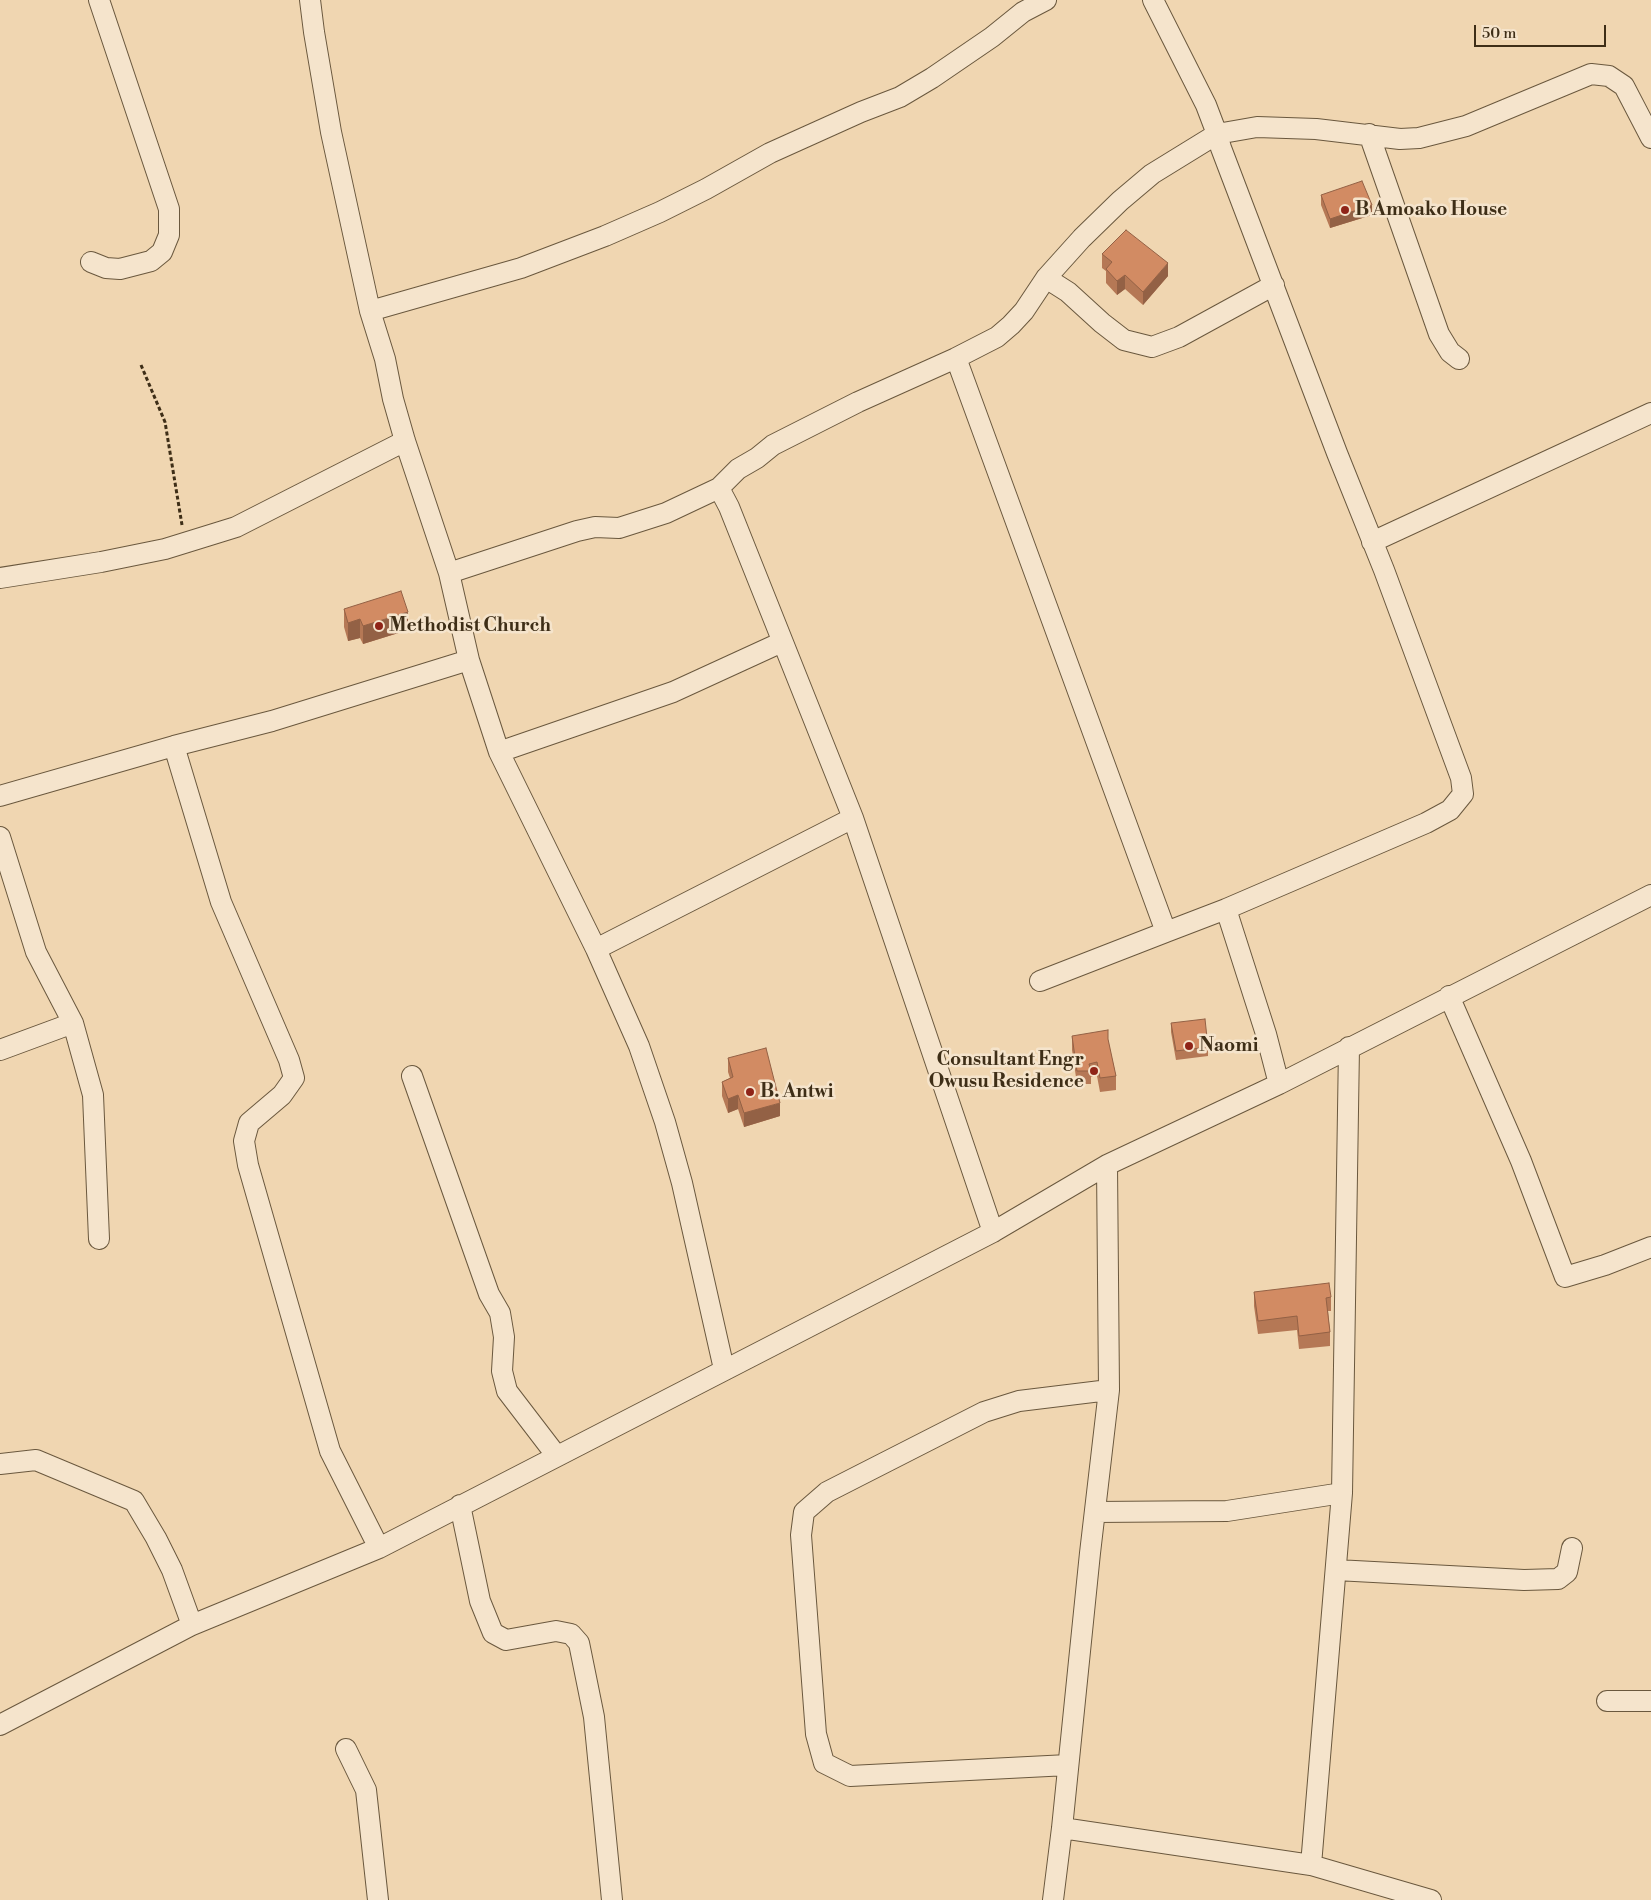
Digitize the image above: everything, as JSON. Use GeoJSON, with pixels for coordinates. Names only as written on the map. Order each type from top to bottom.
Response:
{"type":"FeatureCollection","features":[{"type":"Feature","properties":{"kind":"street"},"geometry":{"type":"LineString","coordinates":[[91,262],[106,268],[120,268],[151,261],[162,252],[169,234],[169,209],[99,0]]}},
{"type":"Feature","properties":{"kind":"street"},"geometry":{"type":"LineString","coordinates":[[310,0],[331,132],[370,311],[385,359],[393,399],[405,441],[449,573],[468,660],[499,752],[596,948],[639,1046],[665,1122],[682,1184],[724,1369]]}},
{"type":"Feature","properties":{"kind":"street"},"geometry":{"type":"LineString","coordinates":[[370,311],[522,268],[605,236],[660,212],[770,153],[861,112],[900,97],[932,78],[992,37],[1023,12],[1046,0]]}},
{"type":"Feature","properties":{"kind":"street"},"geometry":{"type":"LineString","coordinates":[[1040,981],[1226,909],[1426,823],[1450,810],[1463,794],[1462,778],[1206,105],[1153,0]]}},
{"type":"Feature","properties":{"kind":"street"},"geometry":{"type":"LineString","coordinates":[[449,573],[577,531],[595,528],[619,528],[666,513],[719,488],[738,469],[773,446],[858,402],[956,358],[997,337],[1024,311],[1046,278],[1082,238],[1120,201],[1152,174],[1217,134],[1257,127],[1316,129],[1400,139],[1419,138],[1466,126],[1591,74],[1609,76],[1624,86],[1651,138]]}},
{"type":"Feature","properties":{"kind":"street"},"geometry":{"type":"LineString","coordinates":[[1369,134],[1439,334],[1450,352],[1459,359]]}},
{"type":"Feature","properties":{"kind":"street"},"geometry":{"type":"LineString","coordinates":[[1046,278],[1068,292],[1124,340],[1152,347],[1179,337],[1274,285]]}},
{"type":"Feature","properties":{"kind":"street"},"geometry":{"type":"LineString","coordinates":[[956,358],[1166,932]]}},
{"type":"Feature","properties":{"kind":"street"},"geometry":{"type":"LineString","coordinates":[[1372,542],[1651,413]]}},
{"type":"Feature","properties":{"kind":"street"},"geometry":{"type":"LineString","coordinates":[[0,578],[101,562],[165,549],[236,527],[405,441]]}},
{"type":"Feature","properties":{"kind":"street"},"geometry":{"type":"LineString","coordinates":[[719,488],[729,508],[853,818],[993,1232]]}},
{"type":"Feature","properties":{"kind":"street"},"geometry":{"type":"LineString","coordinates":[[499,752],[673,692],[782,642]]}},
{"type":"Feature","properties":{"kind":"street"},"geometry":{"type":"LineString","coordinates":[[0,796],[174,746],[272,721],[468,660]]}},
{"type":"Feature","properties":{"kind":"street"},"geometry":{"type":"LineString","coordinates":[[174,746],[221,902],[294,1078],[282,1095],[250,1123],[244,1140],[248,1165],[330,1451],[379,1548]]}},
{"type":"Feature","properties":{"kind":"street"},"geometry":{"type":"LineString","coordinates":[[596,948],[853,818]]}},
{"type":"Feature","properties":{"kind":"street"},"geometry":{"type":"LineString","coordinates":[[0,837],[36,952],[73,1023],[93,1095],[99,1238]]}},
{"type":"Feature","properties":{"kind":"street"},"geometry":{"type":"LineString","coordinates":[[0,1725],[192,1625],[379,1548],[556,1455],[993,1232],[1107,1166],[1278,1084],[1651,895]]}},
{"type":"Feature","properties":{"kind":"street"},"geometry":{"type":"LineString","coordinates":[[1226,909],[1266,1034],[1278,1084]]}},
{"type":"Feature","properties":{"kind":"street"},"geometry":{"type":"LineString","coordinates":[[1449,996],[1522,1161],[1565,1277],[1605,1265],[1651,1247]]}},
{"type":"Feature","properties":{"kind":"street"},"geometry":{"type":"LineString","coordinates":[[0,1050],[73,1023]]}},
{"type":"Feature","properties":{"kind":"street"},"geometry":{"type":"LineString","coordinates":[[1311,1865],[1342,1493],[1349,1047]]}},
{"type":"Feature","properties":{"kind":"street"},"geometry":{"type":"LineString","coordinates":[[412,1076],[490,1294],[500,1313],[504,1337],[502,1371],[507,1391],[556,1455]]}},
{"type":"Feature","properties":{"kind":"street"},"geometry":{"type":"LineString","coordinates":[[1053,1900],[1109,1390],[1107,1166]]}},
{"type":"Feature","properties":{"kind":"street"},"geometry":{"type":"LineString","coordinates":[[1068,1764],[850,1776],[824,1763],[816,1734],[801,1535],[804,1512],[827,1492],[984,1412],[1019,1401],[1109,1390]]}},
{"type":"Feature","properties":{"kind":"street"},"geometry":{"type":"LineString","coordinates":[[0,1464],[36,1460],[134,1501],[172,1570],[192,1625]]}},
{"type":"Feature","properties":{"kind":"street"},"geometry":{"type":"LineString","coordinates":[[1095,1512],[1227,1511],[1342,1493]]}},
{"type":"Feature","properties":{"kind":"street"},"geometry":{"type":"LineString","coordinates":[[460,1505],[480,1600],[493,1633],[506,1640],[556,1631],[571,1634],[579,1643],[594,1717],[612,1900]]}},
{"type":"Feature","properties":{"kind":"street"},"geometry":{"type":"LineString","coordinates":[[1336,1570],[1506,1579],[1558,1579],[1567,1572],[1572,1548]]}},
{"type":"Feature","properties":{"kind":"street"},"geometry":{"type":"LineString","coordinates":[[1607,1701],[1651,1701]]}},
{"type":"Feature","properties":{"kind":"street"},"geometry":{"type":"LineString","coordinates":[[346,1749],[366,1790],[378,1900]]}},
{"type":"Feature","properties":{"kind":"street"},"geometry":{"type":"LineString","coordinates":[[1062,1828],[1311,1865],[1431,1900]]}},
{"type":"Feature","properties":{"kind":"path"},"geometry":{"type":"LineString","coordinates":[[141,365],[165,422],[185,543]]}},
{"type":"Feature","properties":{"kind":"building"},"geometry":{"type":"Polygon","coordinates":[[[1362,181],[1372,205],[1330,219],[1321,195],[1362,181]]]}},
{"type":"Feature","properties":{"kind":"building"},"geometry":{"type":"Polygon","coordinates":[[[1126,230],[1168,263],[1143,292],[1125,275],[1117,281],[1106,269],[1112,262],[1102,254],[1126,230]]]}},
{"type":"Feature","properties":{"kind":"building"},"geometry":{"type":"Polygon","coordinates":[[[401,591],[408,612],[363,626],[360,619],[348,623],[344,609],[401,591]]]}},
{"type":"Feature","properties":{"kind":"building"},"geometry":{"type":"Polygon","coordinates":[[[1205,1019],[1208,1047],[1176,1051],[1171,1023],[1205,1019]]]}},
{"type":"Feature","properties":{"kind":"building","name":"Consultant Engr Owusu Residence"},"geometry":{"type":"Polygon","coordinates":[[[1108,1030],[1108,1039],[1116,1076],[1100,1078],[1097,1062],[1089,1064],[1091,1071],[1077,1071],[1072,1036],[1108,1030]]]}},
{"type":"Feature","properties":{"kind":"building"},"geometry":{"type":"Polygon","coordinates":[[[766,1048],[780,1103],[744,1113],[738,1095],[728,1099],[722,1082],[733,1077],[728,1058],[766,1048]]]}},
{"type":"Feature","properties":{"kind":"building"},"geometry":{"type":"Polygon","coordinates":[[[1329,1283],[1331,1297],[1326,1298],[1330,1332],[1299,1336],[1297,1316],[1258,1321],[1254,1292],[1329,1283]]]}},
{"type":"Feature","properties":{"kind":"place","name":"B Amoako House"},"geometry":{"type":"Point","coordinates":[1345,210]}},
{"type":"Feature","properties":{"kind":"place","name":"Methodist Church"},"geometry":{"type":"Point","coordinates":[379,626]}},
{"type":"Feature","properties":{"kind":"place","name":"Naomi"},"geometry":{"type":"Point","coordinates":[1189,1046]}},
{"type":"Feature","properties":{"kind":"place","name":"Consultant Engr Owusu Residence"},"geometry":{"type":"Point","coordinates":[1094,1071]}},
{"type":"Feature","properties":{"kind":"place","name":"B. Antwi"},"geometry":{"type":"Point","coordinates":[750,1092]}}]}
